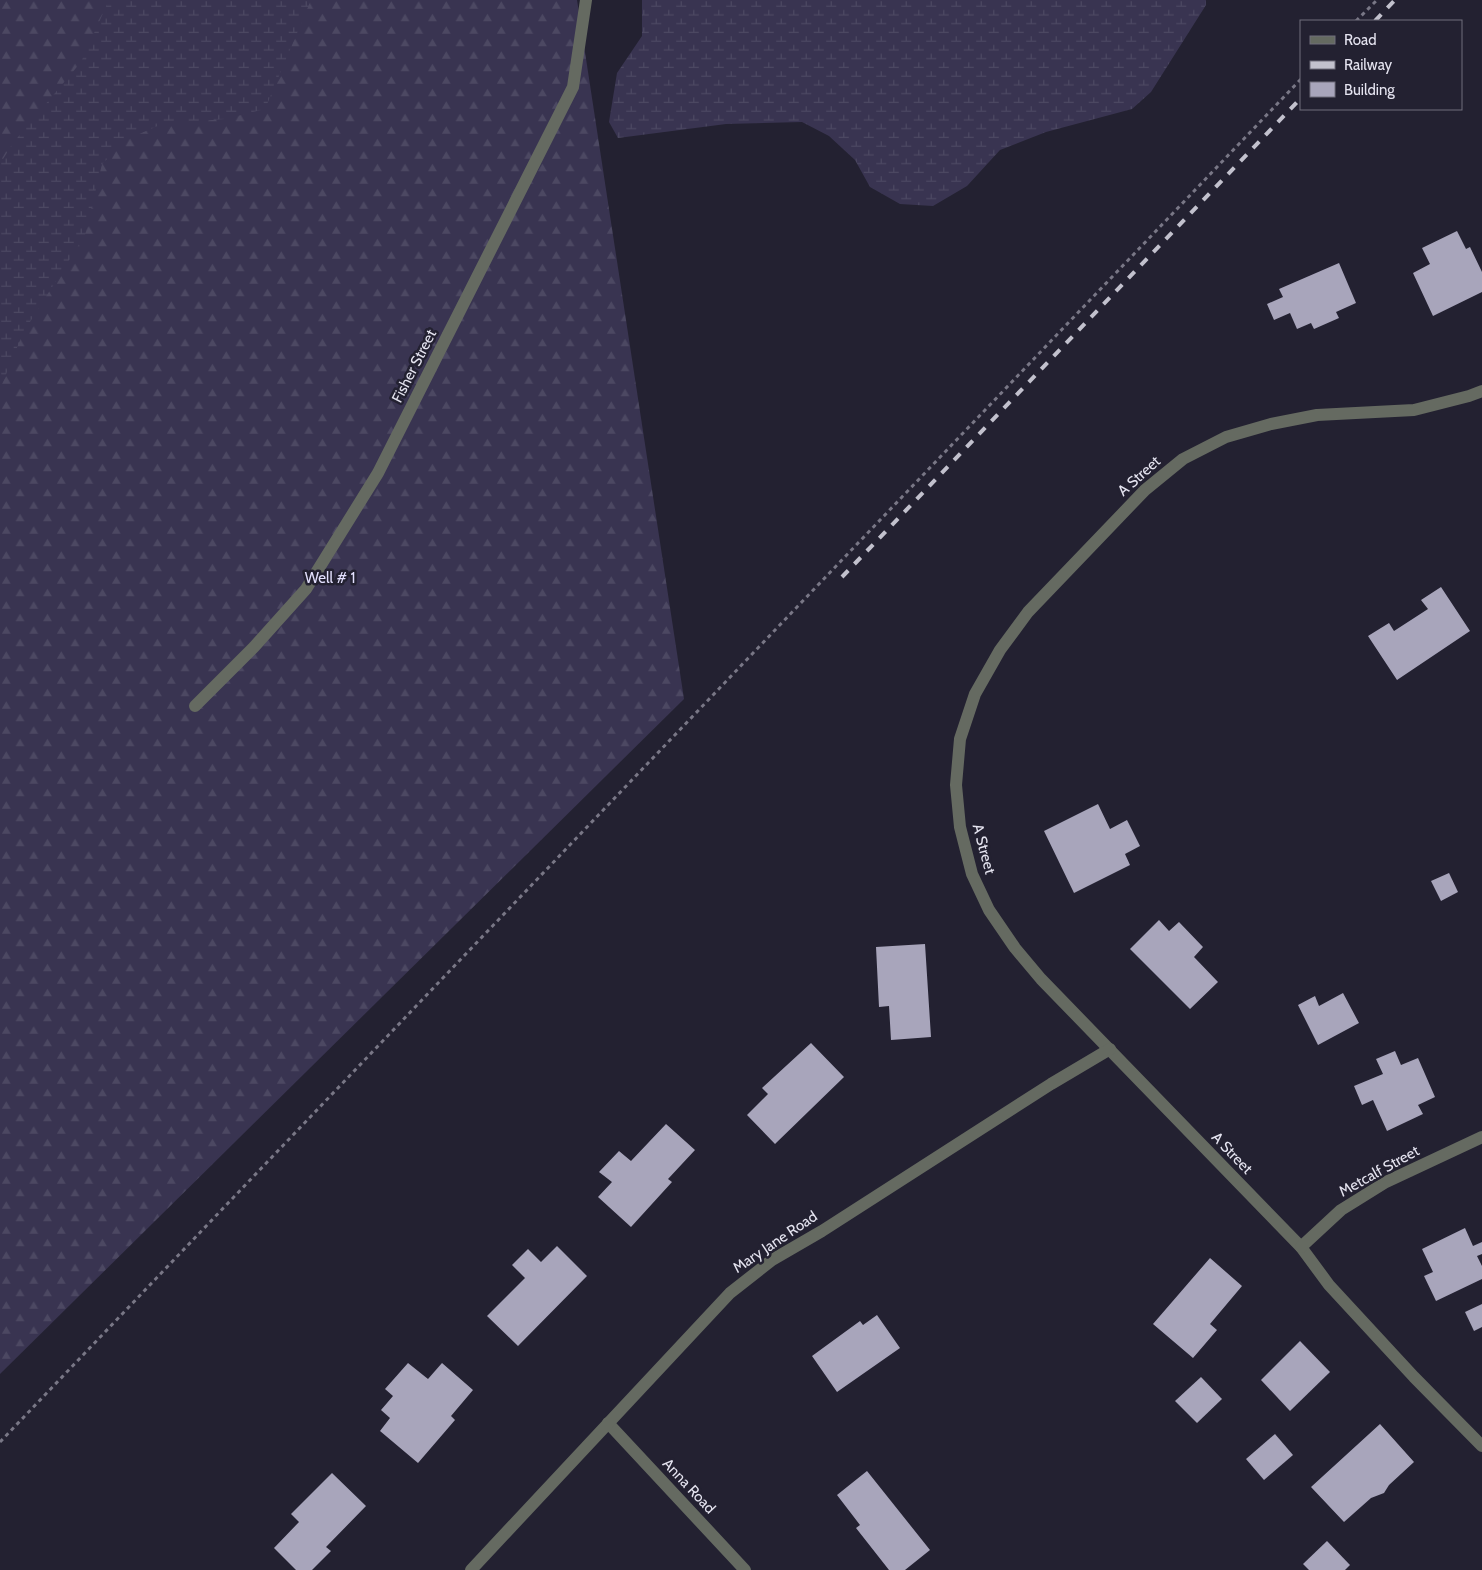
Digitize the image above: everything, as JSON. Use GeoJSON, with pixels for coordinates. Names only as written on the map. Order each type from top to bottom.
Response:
{"type":"FeatureCollection","features":[{"type":"Feature","properties":{"kind":"street","name":"Fisher Street"},"geometry":{"type":"LineString","coordinates":[[195,706],[254,647],[306,589],[378,473],[573,87],[586,0]]}},
{"type":"Feature","properties":{"kind":"street","name":"A Street"},"geometry":{"type":"LineString","coordinates":[[1482,391],[1414,410],[1317,415],[1271,424],[1226,437],[1183,459],[1144,490],[1028,612],[1000,650],[974,694],[960,740],[956,785],[960,827],[972,874],[989,910],[1015,948],[1041,979],[1301,1247],[1329,1285],[1414,1377],[1482,1446]]}},
{"type":"Feature","properties":{"kind":"street","name":"Mary Jane Road"},"geometry":{"type":"LineString","coordinates":[[471,1570],[730,1293],[772,1260],[822,1231],[1051,1084],[1110,1049]]}},
{"type":"Feature","properties":{"kind":"street","name":"Metcalf Street"},"geometry":{"type":"LineString","coordinates":[[1301,1247],[1341,1210],[1386,1182],[1482,1137]]}},
{"type":"Feature","properties":{"kind":"street","name":"Anna Road"},"geometry":{"type":"LineString","coordinates":[[608,1423],[745,1570]]}},
{"type":"Feature","properties":{"kind":"path"},"geometry":{"type":"LineString","coordinates":[[1357,20],[1376,0]]}},
{"type":"Feature","properties":{"kind":"path"},"geometry":{"type":"LineString","coordinates":[[0,1442],[1300,80]]}},
{"type":"Feature","properties":{"kind":"green space","name":"Well # 1"},"geometry":{"type":"Polygon","coordinates":[[[0,0],[577,0],[684,699],[0,1374],[0,0]]]}},
{"type":"Feature","properties":{"kind":"green space"},"geometry":{"type":"Polygon","coordinates":[[[109,0],[311,0],[265,109],[225,119],[162,124],[128,139],[102,164],[85,235],[23,333],[0,389],[0,164],[13,143],[81,62],[109,0]]]}},
{"type":"Feature","properties":{"kind":"green space"},"geometry":{"type":"Polygon","coordinates":[[[642,0],[1206,0],[1206,5],[1151,92],[1132,109],[1046,132],[1000,150],[967,186],[933,206],[900,204],[870,187],[855,160],[829,136],[802,122],[726,124],[618,138],[609,122],[617,73],[642,36],[642,0]]]}},
{"type":"Feature","properties":{"kind":"building"},"geometry":{"type":"Polygon","coordinates":[[[1457,231],[1466,249],[1470,247],[1482,272],[1482,292],[1433,316],[1413,273],[1430,264],[1422,248],[1457,231]]]}},
{"type":"Feature","properties":{"kind":"building"},"geometry":{"type":"Polygon","coordinates":[[[1339,263],[1356,303],[1336,312],[1339,318],[1314,329],[1311,323],[1297,329],[1290,313],[1274,320],[1267,304],[1283,297],[1279,289],[1339,263]]]}},
{"type":"Feature","properties":{"kind":"building"},"geometry":{"type":"Polygon","coordinates":[[[1441,587],[1470,631],[1397,680],[1368,636],[1389,623],[1394,631],[1428,609],[1421,600],[1441,587]]]}},
{"type":"Feature","properties":{"kind":"building"},"geometry":{"type":"Polygon","coordinates":[[[1098,804],[1110,829],[1127,820],[1140,846],[1125,854],[1130,865],[1074,893],[1044,831],[1098,804]]]}},
{"type":"Feature","properties":{"kind":"building"},"geometry":{"type":"Polygon","coordinates":[[[1449,873],[1458,892],[1441,901],[1431,881],[1449,873]]]}},
{"type":"Feature","properties":{"kind":"building"},"geometry":{"type":"Polygon","coordinates":[[[1159,920],[1169,931],[1179,922],[1203,947],[1194,957],[1218,982],[1190,1009],[1130,949],[1159,920]]]}},
{"type":"Feature","properties":{"kind":"building"},"geometry":{"type":"Polygon","coordinates":[[[925,944],[931,1037],[891,1040],[889,1006],[879,1007],[876,947],[925,944]]]}},
{"type":"Feature","properties":{"kind":"building"},"geometry":{"type":"Polygon","coordinates":[[[1343,993],[1359,1023],[1318,1045],[1298,1005],[1315,996],[1319,1006],[1343,993]]]}},
{"type":"Feature","properties":{"kind":"building"},"geometry":{"type":"Polygon","coordinates":[[[811,1043],[844,1077],[775,1144],[747,1115],[768,1094],[762,1088],[811,1043]]]}},
{"type":"Feature","properties":{"kind":"building"},"geometry":{"type":"Polygon","coordinates":[[[1395,1051],[1401,1065],[1418,1058],[1435,1097],[1418,1105],[1423,1114],[1387,1131],[1373,1100],[1362,1105],[1354,1086],[1383,1074],[1376,1059],[1395,1051]]]}},
{"type":"Feature","properties":{"kind":"building"},"geometry":{"type":"Polygon","coordinates":[[[666,1124],[695,1150],[668,1179],[672,1182],[631,1227],[598,1197],[612,1182],[599,1172],[619,1151],[631,1161],[666,1124]]]}},
{"type":"Feature","properties":{"kind":"building"},"geometry":{"type":"Polygon","coordinates":[[[1465,1228],[1473,1246],[1482,1242],[1482,1254],[1477,1256],[1482,1266],[1482,1279],[1436,1301],[1424,1276],[1433,1272],[1422,1249],[1465,1228]]]}},
{"type":"Feature","properties":{"kind":"building"},"geometry":{"type":"Polygon","coordinates":[[[557,1246],[587,1276],[518,1346],[487,1316],[525,1278],[512,1265],[528,1249],[541,1262],[557,1246]]]}},
{"type":"Feature","properties":{"kind":"building"},"geometry":{"type":"Polygon","coordinates":[[[1210,1258],[1242,1286],[1210,1324],[1217,1330],[1193,1358],[1153,1324],[1210,1258]]]}},
{"type":"Feature","properties":{"kind":"building"},"geometry":{"type":"Polygon","coordinates":[[[1482,1304],[1482,1327],[1474,1331],[1465,1312],[1482,1304]]]}},
{"type":"Feature","properties":{"kind":"building"},"geometry":{"type":"Polygon","coordinates":[[[877,1315],[900,1348],[837,1392],[812,1356],[860,1321],[863,1325],[877,1315]]]}},
{"type":"Feature","properties":{"kind":"building"},"geometry":{"type":"Polygon","coordinates":[[[1300,1341],[1330,1372],[1290,1411],[1261,1380],[1300,1341]]]}},
{"type":"Feature","properties":{"kind":"building"},"geometry":{"type":"Polygon","coordinates":[[[408,1363],[428,1379],[442,1363],[473,1390],[451,1416],[455,1420],[418,1463],[380,1431],[390,1418],[381,1410],[393,1396],[385,1389],[408,1363]]]}},
{"type":"Feature","properties":{"kind":"building"},"geometry":{"type":"Polygon","coordinates":[[[1201,1377],[1222,1399],[1197,1423],[1175,1401],[1201,1377]]]}},
{"type":"Feature","properties":{"kind":"building"},"geometry":{"type":"Polygon","coordinates":[[[1380,1424],[1414,1462],[1389,1485],[1384,1493],[1371,1498],[1344,1522],[1311,1487],[1380,1424]]]}},
{"type":"Feature","properties":{"kind":"building"},"geometry":{"type":"Polygon","coordinates":[[[1275,1434],[1293,1455],[1264,1480],[1246,1459],[1275,1434]]]}},
{"type":"Feature","properties":{"kind":"building"},"geometry":{"type":"Polygon","coordinates":[[[867,1471],[930,1550],[905,1570],[889,1570],[856,1528],[860,1525],[837,1495],[867,1471]]]}},
{"type":"Feature","properties":{"kind":"building"},"geometry":{"type":"Polygon","coordinates":[[[332,1473],[366,1506],[326,1547],[331,1551],[312,1570],[296,1570],[274,1548],[299,1522],[291,1514],[332,1473]]]}},
{"type":"Feature","properties":{"kind":"building"},"geometry":{"type":"Polygon","coordinates":[[[1327,1541],[1350,1565],[1345,1570],[1309,1570],[1303,1564],[1327,1541]]]}},
{"type":"Feature","properties":{"kind":"railway"},"geometry":{"type":"LineString","coordinates":[[1376,20],[1395,0]]}},
{"type":"Feature","properties":{"kind":"railway"},"geometry":{"type":"LineString","coordinates":[[842,577],[1300,99]]}}]}
